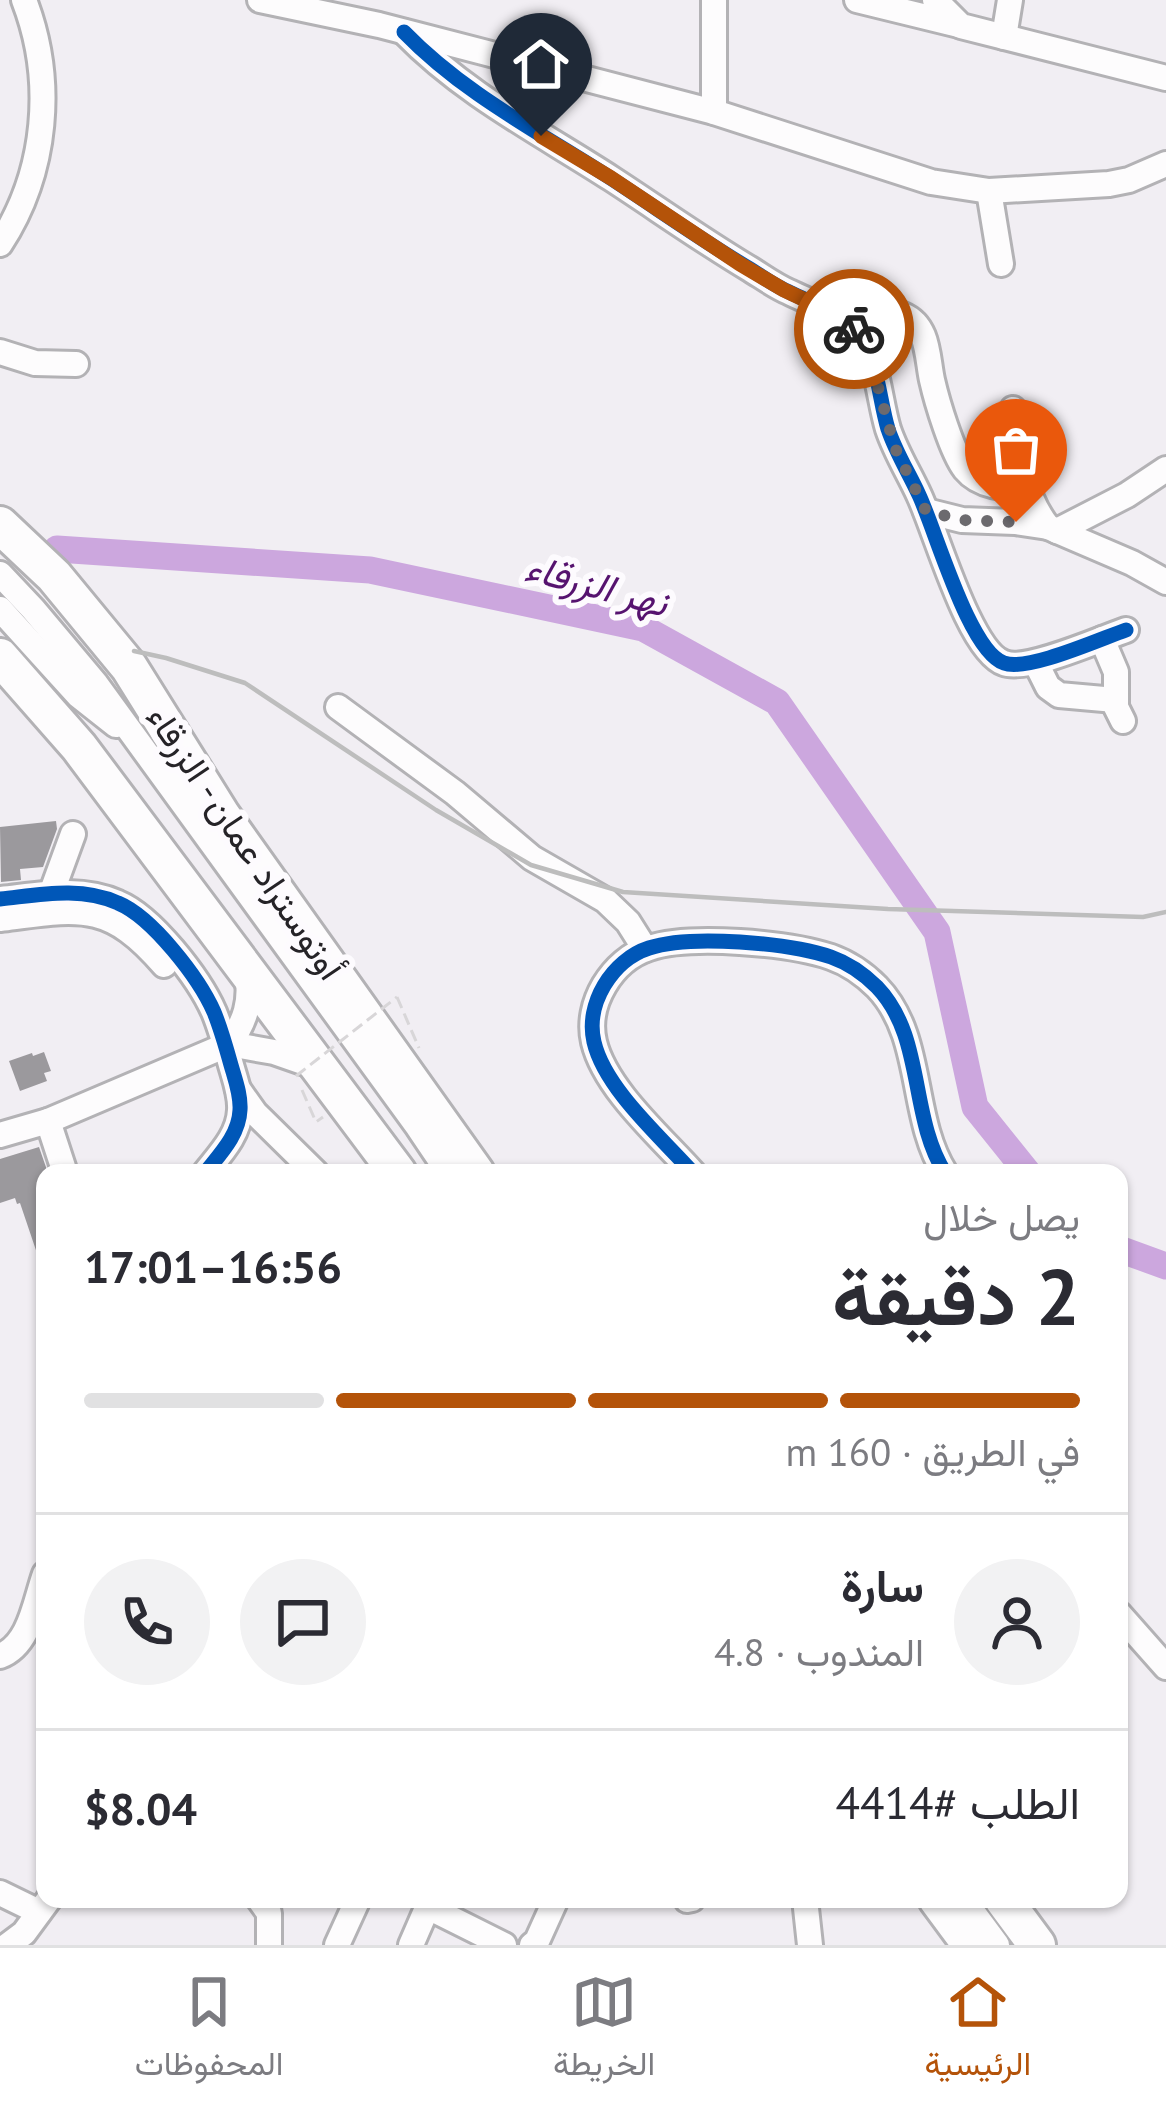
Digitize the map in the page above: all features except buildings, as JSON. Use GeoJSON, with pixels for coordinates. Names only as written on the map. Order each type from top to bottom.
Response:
{"type":"FeatureCollection","features":[{"type":"Feature","properties":{"kind":"highway","name":"أوتوستراد عمان - الزرقاء"},"geometry":{"type":"LineString","coordinates":[[0,525],[54,576],[128,667],[223,816],[470,1164]]}},
{"type":"Feature","properties":{"kind":"highway","name":"أوتوستراد عمان - الزرقاء"},"geometry":{"type":"LineString","coordinates":[[0,657],[79,747],[247,971],[306,1071],[369,1132],[392,1164]]}},
{"type":"Feature","properties":{"kind":"highway"},"geometry":{"type":"LineString","coordinates":[[361,1164],[369,1132]]}},
{"type":"Feature","properties":{"kind":"highway"},"geometry":{"type":"LineString","coordinates":[[944,1908],[971,1945]]}},
{"type":"Feature","properties":{"kind":"highway"},"geometry":{"type":"LineString","coordinates":[[1010,1908],[1037,1945]]}},
{"type":"Feature","properties":{"kind":"street"},"geometry":{"type":"LineString","coordinates":[[0,244],[28,188],[41,126],[40,62],[24,0]]}},
{"type":"Feature","properties":{"kind":"street"},"geometry":{"type":"LineString","coordinates":[[260,0],[392,28],[714,112],[931,182],[989,191],[1108,184],[1166,164]]}},
{"type":"Feature","properties":{"kind":"street"},"geometry":{"type":"LineString","coordinates":[[354,0],[518,121],[755,273],[848,322],[868,351],[895,448],[984,647],[1005,664],[1036,663],[1114,635],[1119,710],[1059,695],[1048,687],[1036,663]]}},
{"type":"Feature","properties":{"kind":"street"},"geometry":{"type":"LineString","coordinates":[[714,0],[714,112]]}},
{"type":"Feature","properties":{"kind":"street"},"geometry":{"type":"LineString","coordinates":[[857,0],[1165,71]]}},
{"type":"Feature","properties":{"kind":"street"},"geometry":{"type":"LineString","coordinates":[[935,0],[961,26]]}},
{"type":"Feature","properties":{"kind":"street"},"geometry":{"type":"LineString","coordinates":[[1004,37],[1010,0]]}},
{"type":"Feature","properties":{"kind":"street"},"geometry":{"type":"LineString","coordinates":[[989,191],[1001,264]]}},
{"type":"Feature","properties":{"kind":"street"},"geometry":{"type":"LineString","coordinates":[[848,322],[889,312],[916,325],[926,345],[945,423],[965,468],[995,486],[1026,486]]}},
{"type":"Feature","properties":{"kind":"street"},"geometry":{"type":"LineString","coordinates":[[0,352],[34,363],[76,364]]}},
{"type":"Feature","properties":{"kind":"street"},"geometry":{"type":"LineString","coordinates":[[1012,409],[1026,486],[1038,513],[1052,529]]}},
{"type":"Feature","properties":{"kind":"street"},"geometry":{"type":"LineString","coordinates":[[1052,529],[1127,495],[1166,470]]}},
{"type":"Feature","properties":{"kind":"street"},"geometry":{"type":"LineString","coordinates":[[926,511],[962,520],[1052,529],[1166,581]]}},
{"type":"Feature","properties":{"kind":"street"},"geometry":{"type":"LineString","coordinates":[[0,557],[90,659],[107,686],[118,722]]}},
{"type":"Feature","properties":{"kind":"street"},"geometry":{"type":"LineString","coordinates":[[0,574],[63,644],[438,1164]]}},
{"type":"Feature","properties":{"kind":"street"},"geometry":{"type":"LineString","coordinates":[[0,589],[118,722]]}},
{"type":"Feature","properties":{"kind":"street"},"geometry":{"type":"LineString","coordinates":[[0,608],[78,695],[118,722]]}},
{"type":"Feature","properties":{"kind":"street"},"geometry":{"type":"LineString","coordinates":[[338,707],[455,793],[532,858],[605,900],[628,922],[645,949]]}},
{"type":"Feature","properties":{"kind":"street"},"geometry":{"type":"LineString","coordinates":[[47,903],[73,834]]}},
{"type":"Feature","properties":{"kind":"street"},"geometry":{"type":"LineString","coordinates":[[0,899],[47,903],[120,923],[151,949],[224,1038],[240,1111],[231,1140],[212,1164]]}},
{"type":"Feature","properties":{"kind":"street"},"geometry":{"type":"LineString","coordinates":[[0,919],[47,903]]}},
{"type":"Feature","properties":{"kind":"street"},"geometry":{"type":"LineString","coordinates":[[685,1164],[617,1087],[594,1042],[593,1016],[600,991],[615,970],[645,949],[686,943],[776,946],[830,957],[864,976],[891,1003],[903,1026],[928,1141],[940,1164]]}},
{"type":"Feature","properties":{"kind":"street"},"geometry":{"type":"LineString","coordinates":[[0,1135],[48,1121],[224,1038],[245,1017],[247,971]]}},
{"type":"Feature","properties":{"kind":"street"},"geometry":{"type":"LineString","coordinates":[[224,1038],[274,1052],[306,1071]]}},
{"type":"Feature","properties":{"kind":"street"},"geometry":{"type":"LineString","coordinates":[[237,1087],[307,1164]]}},
{"type":"Feature","properties":{"kind":"street"},"geometry":{"type":"LineString","coordinates":[[48,1121],[62,1164]]}},
{"type":"Feature","properties":{"kind":"street"},"geometry":{"type":"LineString","coordinates":[[0,1656],[21,1641],[36,1599]]}},
{"type":"Feature","properties":{"kind":"street"},"geometry":{"type":"LineString","coordinates":[[1128,1624],[1166,1666]]}},
{"type":"Feature","properties":{"kind":"street"},"geometry":{"type":"LineString","coordinates":[[0,1893],[36,1903]]}},
{"type":"Feature","properties":{"kind":"street"},"geometry":{"type":"LineString","coordinates":[[8,1945],[24,1933],[42,1908]]}},
{"type":"Feature","properties":{"kind":"street"},"geometry":{"type":"LineString","coordinates":[[268,1908],[268,1945]]}},
{"type":"Feature","properties":{"kind":"street"},"geometry":{"type":"LineString","coordinates":[[337,1945],[354,1908]]}},
{"type":"Feature","properties":{"kind":"street"},"geometry":{"type":"LineString","coordinates":[[412,1945],[428,1908]]}},
{"type":"Feature","properties":{"kind":"street"},"geometry":{"type":"LineString","coordinates":[[439,1908],[504,1945]]}},
{"type":"Feature","properties":{"kind":"street"},"geometry":{"type":"LineString","coordinates":[[532,1945],[551,1908]]}},
{"type":"Feature","properties":{"kind":"street"},"geometry":{"type":"LineString","coordinates":[[806,1908],[810,1945]]}},
{"type":"Feature","properties":{"kind":"street"},"geometry":{"type":"LineString","coordinates":[[970,1908],[997,1945]]}},
{"type":"Feature","properties":{"kind":"street"},"geometry":{"type":"LineString","coordinates":[[980,1908],[1007,1945]]}},
{"type":"Feature","properties":{"kind":"path"},"geometry":{"type":"LineString","coordinates":[[316,1122],[306,1071],[397,997],[420,1047]]}},
{"type":"Feature","properties":{"kind":"waterway","name":"نهر الزرقاء"},"geometry":{"type":"LineString","coordinates":[[57,549],[370,570],[643,628],[777,702],[937,932],[975,1107],[1021,1164]]}},
{"type":"Feature","properties":{"kind":"waterway","name":"نهر الزرقاء"},"geometry":{"type":"LineString","coordinates":[[1128,1252],[1166,1266]]}},
{"type":"Feature","properties":{"kind":"railway"},"geometry":{"type":"LineString","coordinates":[[134,651],[245,683],[436,810],[531,865],[623,892],[888,909],[1143,917],[1166,912]]}},
{"type":"Feature","properties":{"kind":"cycle path"},"geometry":{"type":"LineString","coordinates":[[404,32],[504,112],[769,281],[852,326],[870,356],[888,429],[966,614],[991,654],[1004,663],[1029,663],[1126,630]]}},
{"type":"Feature","properties":{"kind":"cycle path"},"geometry":{"type":"LineString","coordinates":[[0,899],[59,893],[118,903],[145,921],[186,966],[214,1012],[240,1099],[232,1136],[212,1164]]}},
{"type":"Feature","properties":{"kind":"cycle path"},"geometry":{"type":"LineString","coordinates":[[685,1164],[610,1077],[592,1028],[604,985],[624,962],[649,948],[714,941],[766,944],[831,957],[856,969],[877,987],[903,1029],[926,1127],[940,1164]]}},
{"type":"Feature","properties":{"kind":"way so far"},"geometry":{"type":"LineString","coordinates":[[854,329],[868,351],[895,448],[926,511],[962,520],[1016,522]]}},
{"type":"Feature","properties":{"kind":"route"},"geometry":{"type":"LineString","coordinates":[[541,136],[740,264],[841,317],[854,329]]}}]}
